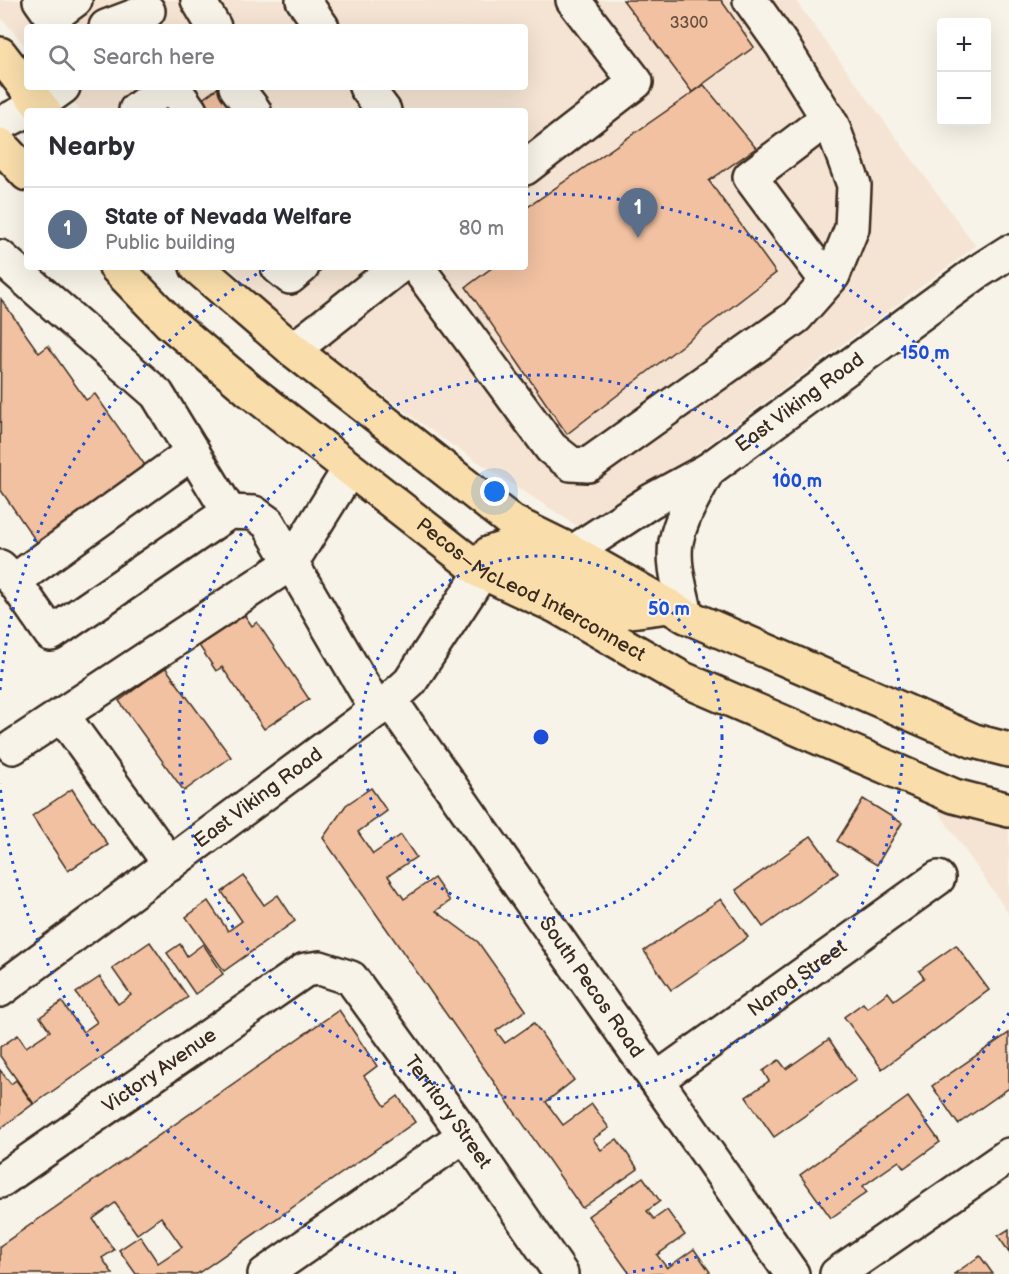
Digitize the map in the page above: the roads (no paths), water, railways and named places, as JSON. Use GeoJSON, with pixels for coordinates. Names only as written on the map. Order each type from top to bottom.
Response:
{"type":"FeatureCollection","features":[{"type":"Feature","properties":{"kind":"main road"},"geometry":{"type":"LineString","coordinates":[[38,90],[49,101]]}},
{"type":"Feature","properties":{"kind":"main road"},"geometry":{"type":"LineString","coordinates":[[0,145],[24,171]]}},
{"type":"Feature","properties":{"kind":"main road","name":"Pecos–McLeod Interconnect"},"geometry":{"type":"LineString","coordinates":[[119,270],[170,323],[248,389],[482,572],[556,606],[683,679],[954,796],[1009,810]]}},
{"type":"Feature","properties":{"kind":"main road"},"geometry":{"type":"LineString","coordinates":[[200,270],[292,350],[512,522],[573,552],[678,611],[974,741],[1009,750]]}},
{"type":"Feature","properties":{"kind":"main road"},"geometry":{"type":"LineString","coordinates":[[482,572],[490,553],[505,548],[559,581],[623,612],[678,611]]}},
{"type":"Feature","properties":{"kind":"street"},"geometry":{"type":"LineString","coordinates":[[40,0],[52,17],[75,0]]}},
{"type":"Feature","properties":{"kind":"street"},"geometry":{"type":"LineString","coordinates":[[198,0],[212,24]]}},
{"type":"Feature","properties":{"kind":"street"},"geometry":{"type":"LineString","coordinates":[[303,0],[320,24]]}},
{"type":"Feature","properties":{"kind":"street"},"geometry":{"type":"LineString","coordinates":[[528,166],[636,82],[573,0]]}},
{"type":"Feature","properties":{"kind":"street"},"geometry":{"type":"LineString","coordinates":[[419,270],[550,448],[571,465],[588,465],[796,317],[833,274],[852,228],[854,185],[828,118],[782,45],[750,0]]}},
{"type":"Feature","properties":{"kind":"street"},"geometry":{"type":"LineString","coordinates":[[115,24],[147,13]]}},
{"type":"Feature","properties":{"kind":"street"},"geometry":{"type":"LineString","coordinates":[[0,107],[15,68]]}},
{"type":"Feature","properties":{"kind":"street"},"geometry":{"type":"LineString","coordinates":[[139,108],[162,90]]}},
{"type":"Feature","properties":{"kind":"street"},"geometry":{"type":"LineString","coordinates":[[175,90],[188,108]]}},
{"type":"Feature","properties":{"kind":"street"},"geometry":{"type":"LineString","coordinates":[[238,90],[252,108]]}},
{"type":"Feature","properties":{"kind":"street"},"geometry":{"type":"LineString","coordinates":[[258,90],[272,108]]}},
{"type":"Feature","properties":{"kind":"street"},"geometry":{"type":"LineString","coordinates":[[368,90],[382,108]]}},
{"type":"Feature","properties":{"kind":"street"},"geometry":{"type":"LineString","coordinates":[[34,108],[49,101]]}},
{"type":"Feature","properties":{"kind":"street"},"geometry":{"type":"LineString","coordinates":[[0,124],[24,113]]}},
{"type":"Feature","properties":{"kind":"street"},"geometry":{"type":"LineString","coordinates":[[827,281],[750,177],[828,118]]}},
{"type":"Feature","properties":{"kind":"street","name":"East Viking Road"},"geometry":{"type":"LineString","coordinates":[[573,552],[651,501],[708,470],[976,273],[1009,252]]}},
{"type":"Feature","properties":{"kind":"street"},"geometry":{"type":"LineString","coordinates":[[5,269],[157,394],[193,452],[229,512],[51,634],[7,574],[193,452]]}},
{"type":"Feature","properties":{"kind":"street"},"geometry":{"type":"LineString","coordinates":[[282,270],[290,277],[298,270]]}},
{"type":"Feature","properties":{"kind":"street"},"geometry":{"type":"LineString","coordinates":[[292,350],[394,270]]}},
{"type":"Feature","properties":{"kind":"street"},"geometry":{"type":"LineString","coordinates":[[13,747],[291,563],[350,470]]}},
{"type":"Feature","properties":{"kind":"street","name":"East Viking Road"},"geometry":{"type":"LineString","coordinates":[[678,611],[676,543],[686,512],[708,470]]}},
{"type":"Feature","properties":{"kind":"street","name":"South Pecos Road"},"geometry":{"type":"LineString","coordinates":[[229,512],[254,513],[268,523],[291,563],[384,705],[656,1080],[792,1274]]}},
{"type":"Feature","properties":{"kind":"street","name":"East Viking Road"},"geometry":{"type":"LineString","coordinates":[[0,990],[384,705],[410,682],[482,572]]}},
{"type":"Feature","properties":{"kind":"street"},"geometry":{"type":"LineString","coordinates":[[62,715],[170,864]]}},
{"type":"Feature","properties":{"kind":"street","name":"Narod Street"},"geometry":{"type":"LineString","coordinates":[[656,1080],[938,878]]}},
{"type":"Feature","properties":{"kind":"street","name":"Territory Street"},"geometry":{"type":"LineString","coordinates":[[321,968],[351,978],[465,1135],[561,1274]]}},
{"type":"Feature","properties":{"kind":"street","name":"Victory Avenue"},"geometry":{"type":"LineString","coordinates":[[0,1181],[305,970],[321,968]]}},
{"type":"Feature","properties":{"kind":"street"},"geometry":{"type":"LineString","coordinates":[[265,1274],[465,1135]]}},
{"type":"Feature","properties":{"kind":"street"},"geometry":{"type":"LineString","coordinates":[[837,1274],[1009,1155]]}},
{"type":"Feature","properties":{"kind":"place","name":"State of Nevada Welfare"},"geometry":{"type":"Point","coordinates":[638,238]}}]}
